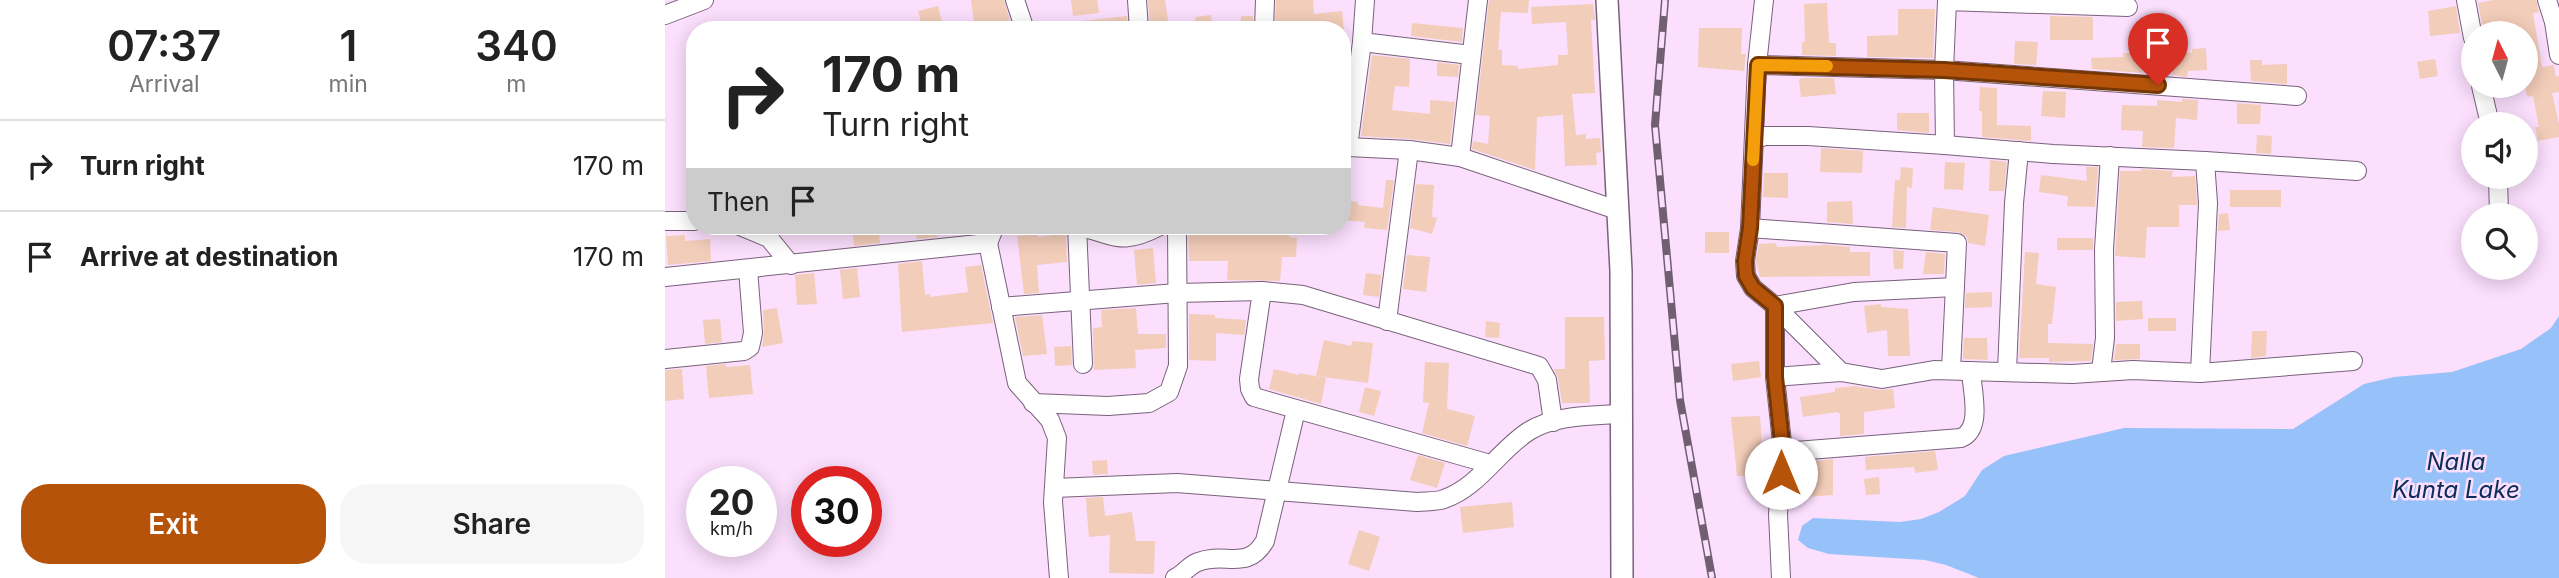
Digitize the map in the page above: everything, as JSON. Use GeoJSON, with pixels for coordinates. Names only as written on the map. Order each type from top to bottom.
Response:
{"type":"FeatureCollection","features":[{"type":"Feature","properties":{"kind":"street"},"geometry":{"type":"LineString","coordinates":[[665,15],[704,0]]}},
{"type":"Feature","properties":{"kind":"street"},"geometry":{"type":"LineString","coordinates":[[1015,0],[1022,21]]}},
{"type":"Feature","properties":{"kind":"street"},"geometry":{"type":"LineString","coordinates":[[1137,0],[1138,21]]}},
{"type":"Feature","properties":{"kind":"street"},"geometry":{"type":"LineString","coordinates":[[1264,21],[1265,0]]}},
{"type":"Feature","properties":{"kind":"street"},"geometry":{"type":"LineString","coordinates":[[1351,111],[1362,43],[1365,0]]}},
{"type":"Feature","properties":{"kind":"street"},"geometry":{"type":"LineString","coordinates":[[1460,157],[1478,0]]}},
{"type":"Feature","properties":{"kind":"street"},"geometry":{"type":"LineString","coordinates":[[1607,0],[1621,271],[1619,414],[1622,578]]}},
{"type":"Feature","properties":{"kind":"street"},"geometry":{"type":"LineString","coordinates":[[1764,0],[1746,276],[1753,288],[1775,306],[1841,372]]}},
{"type":"Feature","properties":{"kind":"street"},"geometry":{"type":"LineString","coordinates":[[1938,0],[2127,7]]}},
{"type":"Feature","properties":{"kind":"street"},"geometry":{"type":"LineString","coordinates":[[1945,145],[1947,0]]}},
{"type":"Feature","properties":{"kind":"street"},"geometry":{"type":"LineString","coordinates":[[2466,0],[2470,21]]}},
{"type":"Feature","properties":{"kind":"street"},"geometry":{"type":"LineString","coordinates":[[2547,0],[2557,22],[2559,55]]}},
{"type":"Feature","properties":{"kind":"street"},"geometry":{"type":"LineString","coordinates":[[1362,43],[1471,55]]}},
{"type":"Feature","properties":{"kind":"street"},"geometry":{"type":"LineString","coordinates":[[1758,65],[1944,70],[2297,96]]}},
{"type":"Feature","properties":{"kind":"street"},"geometry":{"type":"LineString","coordinates":[[1754,139],[1765,136],[1808,136],[2357,171]]}},
{"type":"Feature","properties":{"kind":"street"},"geometry":{"type":"LineString","coordinates":[[1351,148],[1409,150],[1460,157],[1617,210]]}},
{"type":"Feature","properties":{"kind":"street"},"geometry":{"type":"LineString","coordinates":[[1387,321],[1409,150]]}},
{"type":"Feature","properties":{"kind":"street"},"geometry":{"type":"LineString","coordinates":[[2007,371],[2019,151]]}},
{"type":"Feature","properties":{"kind":"street"},"geometry":{"type":"LineString","coordinates":[[2101,371],[2105,338],[2104,249],[2110,156]]}},
{"type":"Feature","properties":{"kind":"street"},"geometry":{"type":"LineString","coordinates":[[2200,373],[2208,203],[2205,160]]}},
{"type":"Feature","properties":{"kind":"street"},"geometry":{"type":"LineString","coordinates":[[665,221],[686,221]]}},
{"type":"Feature","properties":{"kind":"street"},"geometry":{"type":"LineString","coordinates":[[1750,228],[1957,243],[1951,370]]}},
{"type":"Feature","properties":{"kind":"street"},"geometry":{"type":"LineString","coordinates":[[762,235],[769,238],[791,265]]}},
{"type":"Feature","properties":{"kind":"street"},"geometry":{"type":"LineString","coordinates":[[665,277],[791,265],[986,235]]}},
{"type":"Feature","properties":{"kind":"street"},"geometry":{"type":"LineString","coordinates":[[992,235],[1000,307],[1017,383],[1050,420],[1057,438],[1053,530],[1059,578]]}},
{"type":"Feature","properties":{"kind":"street"},"geometry":{"type":"LineString","coordinates":[[1077,235],[1083,364]]}},
{"type":"Feature","properties":{"kind":"street"},"geometry":{"type":"LineString","coordinates":[[1103,235],[1114,239],[1142,235]]}},
{"type":"Feature","properties":{"kind":"street"},"geometry":{"type":"LineString","coordinates":[[1033,404],[1108,406],[1149,403],[1169,392],[1178,366],[1177,235]]}},
{"type":"Feature","properties":{"kind":"street"},"geometry":{"type":"LineString","coordinates":[[665,359],[744,351],[750,347],[753,333],[748,269]]}},
{"type":"Feature","properties":{"kind":"street"},"geometry":{"type":"LineString","coordinates":[[1775,306],[1854,292],[1955,287]]}},
{"type":"Feature","properties":{"kind":"street"},"geometry":{"type":"LineString","coordinates":[[1262,291],[1248,379],[1254,397],[1490,464]]}},
{"type":"Feature","properties":{"kind":"street"},"geometry":{"type":"LineString","coordinates":[[1000,307],[1177,293],[1262,291],[1303,295],[1539,366],[1546,380],[1553,422]]}},
{"type":"Feature","properties":{"kind":"street"},"geometry":{"type":"LineString","coordinates":[[1775,306],[1775,377],[1783,452],[1779,514],[1781,578]]}},
{"type":"Feature","properties":{"kind":"street"},"geometry":{"type":"LineString","coordinates":[[1775,377],[1841,372],[1882,379],[1934,370],[2072,374],[2133,370],[2200,373],[2353,361]]}},
{"type":"Feature","properties":{"kind":"street"},"geometry":{"type":"LineString","coordinates":[[1783,452],[1961,438],[1969,435],[1974,417],[1971,371]]}},
{"type":"Feature","properties":{"kind":"street"},"geometry":{"type":"LineString","coordinates":[[1175,578],[1196,562],[1215,558],[1248,558],[1259,552],[1265,541],[1296,410]]}},
{"type":"Feature","properties":{"kind":"street"},"geometry":{"type":"LineString","coordinates":[[1054,488],[1177,483],[1417,502],[1443,500],[1466,488],[1509,445],[1531,429],[1553,422],[1619,414]]}},
{"type":"Feature","properties":{"kind":"water","name":"Nalla Kunta Lake"},"geometry":{"type":"Polygon","coordinates":[[[2559,316],[2559,578],[1979,578],[1925,560],[1829,554],[1808,548],[1798,540],[1802,526],[1813,518],[1900,522],[1921,519],[1939,512],[1965,496],[1982,470],[2004,456],[2124,428],[2293,429],[2364,384],[2394,377],[2452,372],[2521,349],[2551,328],[2559,316]]]}},
{"type":"Feature","properties":{"kind":"building"},"geometry":{"type":"Polygon","coordinates":[[[971,0],[1004,0],[1010,21],[974,21],[971,0]]]}},
{"type":"Feature","properties":{"kind":"building"},"geometry":{"type":"Polygon","coordinates":[[[1071,0],[1097,0],[1099,13],[1073,16],[1071,0]]]}},
{"type":"Feature","properties":{"kind":"building"},"geometry":{"type":"Polygon","coordinates":[[[1148,0],[1165,0],[1168,21],[1149,21],[1148,0]]]}},
{"type":"Feature","properties":{"kind":"building"},"geometry":{"type":"Polygon","coordinates":[[[1276,0],[1313,0],[1314,14],[1342,11],[1343,21],[1275,21],[1276,0]]]}},
{"type":"Feature","properties":{"kind":"building"},"geometry":{"type":"Polygon","coordinates":[[[1489,0],[1529,0],[1528,13],[1501,12],[1498,50],[1502,50],[1502,65],[1518,66],[1518,69],[1558,65],[1558,55],[1568,55],[1566,22],[1532,24],[1531,7],[1593,4],[1595,20],[1591,20],[1595,93],[1572,94],[1576,135],[1586,134],[1586,139],[1600,138],[1601,152],[1596,153],[1597,165],[1565,166],[1563,115],[1537,117],[1535,170],[1472,149],[1473,141],[1488,144],[1490,116],[1476,115],[1489,0]]]}},
{"type":"Feature","properties":{"kind":"building"},"geometry":{"type":"Polygon","coordinates":[[[2494,0],[2536,0],[2539,12],[2533,13],[2534,21],[2481,21],[2478,3],[2494,0]]]}},
{"type":"Feature","properties":{"kind":"building"},"geometry":{"type":"Polygon","coordinates":[[[1827,3],[1829,43],[1836,43],[1836,56],[1802,55],[1802,42],[1805,42],[1804,4],[1827,3]]]}},
{"type":"Feature","properties":{"kind":"building"},"geometry":{"type":"Polygon","coordinates":[[[938,6],[942,21],[921,21],[918,11],[938,6]]]}},
{"type":"Feature","properties":{"kind":"building"},"geometry":{"type":"Polygon","coordinates":[[[2456,6],[2460,33],[2430,36],[2428,11],[2456,6]]]}},
{"type":"Feature","properties":{"kind":"building"},"geometry":{"type":"Polygon","coordinates":[[[1898,9],[1935,9],[1933,58],[1867,57],[1867,36],[1898,35],[1898,9]]]}},
{"type":"Feature","properties":{"kind":"building"},"geometry":{"type":"Polygon","coordinates":[[[1211,15],[1212,21],[1195,21],[1195,17],[1211,15]]]}},
{"type":"Feature","properties":{"kind":"building"},"geometry":{"type":"Polygon","coordinates":[[[1127,16],[1127,21],[1082,21],[1127,16]]]}},
{"type":"Feature","properties":{"kind":"building"},"geometry":{"type":"Polygon","coordinates":[[[1241,16],[1253,16],[1253,21],[1241,21],[1241,16]]]}},
{"type":"Feature","properties":{"kind":"building"},"geometry":{"type":"Polygon","coordinates":[[[2050,16],[2093,17],[2093,40],[2050,40],[2050,16]]]}},
{"type":"Feature","properties":{"kind":"building"},"geometry":{"type":"Polygon","coordinates":[[[1412,23],[1463,28],[1462,42],[1411,36],[1412,23]]]}},
{"type":"Feature","properties":{"kind":"building"},"geometry":{"type":"Polygon","coordinates":[[[1699,28],[1742,28],[1741,54],[1746,54],[1744,71],[1698,67],[1699,28]]]}},
{"type":"Feature","properties":{"kind":"building"},"geometry":{"type":"Polygon","coordinates":[[[2015,41],[2038,42],[2036,65],[2014,64],[2015,41]]]}},
{"type":"Feature","properties":{"kind":"building"},"geometry":{"type":"Polygon","coordinates":[[[2538,43],[2542,67],[2554,65],[2556,77],[2559,76],[2559,92],[2552,93],[2559,137],[2538,141],[2533,98],[2538,98],[2538,43]]]}},
{"type":"Feature","properties":{"kind":"building"},"geometry":{"type":"Polygon","coordinates":[[[2206,48],[2207,70],[2188,71],[2187,77],[2172,75],[2176,51],[2192,53],[2192,49],[2206,48]]]}},
{"type":"Feature","properties":{"kind":"building"},"geometry":{"type":"Polygon","coordinates":[[[2123,53],[2141,53],[2142,73],[2092,69],[2091,58],[2123,57],[2123,53]]]}},
{"type":"Feature","properties":{"kind":"building"},"geometry":{"type":"Polygon","coordinates":[[[1372,55],[1410,59],[1409,87],[1395,86],[1392,110],[1430,114],[1430,100],[1455,102],[1450,144],[1361,136],[1372,55]]]}},
{"type":"Feature","properties":{"kind":"building"},"geometry":{"type":"Polygon","coordinates":[[[2435,59],[2438,76],[2420,79],[2417,62],[2435,59]]]}},
{"type":"Feature","properties":{"kind":"building"},"geometry":{"type":"Polygon","coordinates":[[[2250,60],[2262,60],[2262,65],[2287,64],[2287,84],[2251,81],[2250,60]]]}},
{"type":"Feature","properties":{"kind":"building"},"geometry":{"type":"Polygon","coordinates":[[[1437,62],[1459,65],[1458,77],[1437,76],[1437,62]]]}},
{"type":"Feature","properties":{"kind":"building"},"geometry":{"type":"Polygon","coordinates":[[[1834,78],[1836,94],[1801,97],[1799,80],[1834,78]]]}},
{"type":"Feature","properties":{"kind":"building"},"geometry":{"type":"Polygon","coordinates":[[[1980,87],[1997,88],[1997,125],[2031,126],[2031,141],[1982,137],[1980,87]]]}},
{"type":"Feature","properties":{"kind":"building"},"geometry":{"type":"Polygon","coordinates":[[[2043,91],[2066,92],[2065,118],[2041,116],[2043,91]]]}},
{"type":"Feature","properties":{"kind":"building"},"geometry":{"type":"Polygon","coordinates":[[[2182,99],[2198,100],[2197,120],[2176,118],[2174,148],[2142,147],[2143,131],[2121,130],[2122,105],[2157,106],[2157,100],[2182,102],[2182,99]]]}},
{"type":"Feature","properties":{"kind":"building"},"geometry":{"type":"Polygon","coordinates":[[[2237,103],[2261,105],[2260,124],[2237,124],[2237,103]]]}},
{"type":"Feature","properties":{"kind":"building"},"geometry":{"type":"Polygon","coordinates":[[[1897,113],[1929,113],[1929,133],[1897,130],[1897,113]]]}},
{"type":"Feature","properties":{"kind":"building"},"geometry":{"type":"Polygon","coordinates":[[[2257,135],[2272,136],[2271,154],[2256,153],[2257,135]]]}},
{"type":"Feature","properties":{"kind":"building"},"geometry":{"type":"Polygon","coordinates":[[[1821,148],[1863,151],[1862,173],[1820,172],[1821,148]]]}},
{"type":"Feature","properties":{"kind":"building"},"geometry":{"type":"Polygon","coordinates":[[[1990,160],[2007,162],[2004,191],[1989,191],[1990,160]]]}},
{"type":"Feature","properties":{"kind":"building"},"geometry":{"type":"Polygon","coordinates":[[[1945,162],[1965,163],[1963,190],[1944,189],[1945,162]]]}},
{"type":"Feature","properties":{"kind":"building"},"geometry":{"type":"Polygon","coordinates":[[[1901,167],[1913,168],[1912,188],[1907,187],[1906,228],[1892,227],[1895,180],[1900,180],[1901,167]]]}},
{"type":"Feature","properties":{"kind":"building"},"geometry":{"type":"Polygon","coordinates":[[[2086,167],[2098,167],[2095,207],[2067,206],[2068,196],[2039,192],[2041,175],[2087,181],[2086,167]]]}},
{"type":"Feature","properties":{"kind":"building"},"geometry":{"type":"Polygon","coordinates":[[[2120,171],[2173,171],[2172,177],[2195,176],[2197,205],[2179,205],[2179,227],[2147,227],[2145,258],[2115,256],[2120,171]]]}},
{"type":"Feature","properties":{"kind":"building"},"geometry":{"type":"Polygon","coordinates":[[[1764,173],[1788,173],[1788,198],[1763,197],[1764,173]]]}},
{"type":"Feature","properties":{"kind":"building"},"geometry":{"type":"Polygon","coordinates":[[[1386,180],[1394,180],[1387,230],[1364,228],[1365,222],[1351,221],[1351,201],[1358,202],[1358,205],[1383,208],[1386,180]]]}},
{"type":"Feature","properties":{"kind":"building"},"geometry":{"type":"Polygon","coordinates":[[[1416,184],[1434,185],[1432,217],[1437,218],[1432,234],[1410,228],[1416,184]]]}},
{"type":"Feature","properties":{"kind":"building"},"geometry":{"type":"Polygon","coordinates":[[[2230,190],[2281,190],[2281,207],[2230,207],[2230,190]]]}},
{"type":"Feature","properties":{"kind":"building"},"geometry":{"type":"Polygon","coordinates":[[[1852,201],[1853,224],[1827,222],[1827,202],[1852,201]]]}},
{"type":"Feature","properties":{"kind":"building"},"geometry":{"type":"Polygon","coordinates":[[[1933,207],[1989,215],[1985,246],[1968,243],[1967,237],[1958,232],[1930,230],[1933,207]]]}},
{"type":"Feature","properties":{"kind":"building"},"geometry":{"type":"Polygon","coordinates":[[[2228,213],[2230,230],[2218,231],[2219,214],[2228,213]]]}},
{"type":"Feature","properties":{"kind":"building"},"geometry":{"type":"Polygon","coordinates":[[[1705,232],[1729,232],[1729,253],[1705,253],[1705,232]]]}},
{"type":"Feature","properties":{"kind":"building"},"geometry":{"type":"Polygon","coordinates":[[[685,235],[685,241],[710,239],[711,261],[668,265],[666,236],[685,235]]]}},
{"type":"Feature","properties":{"kind":"building"},"geometry":{"type":"Polygon","coordinates":[[[853,235],[879,235],[880,243],[854,246],[853,235]]]}},
{"type":"Feature","properties":{"kind":"building"},"geometry":{"type":"Polygon","coordinates":[[[916,235],[937,235],[937,237],[917,239],[916,235]]]}},
{"type":"Feature","properties":{"kind":"building"},"geometry":{"type":"Polygon","coordinates":[[[1188,235],[1289,235],[1297,238],[1296,257],[1282,257],[1280,281],[1227,280],[1228,261],[1189,261],[1188,235]]]}},
{"type":"Feature","properties":{"kind":"building"},"geometry":{"type":"Polygon","coordinates":[[[1017,236],[1066,236],[1067,262],[1037,265],[1039,293],[1024,294],[1017,236]]]}},
{"type":"Feature","properties":{"kind":"building"},"geometry":{"type":"Polygon","coordinates":[[[2057,238],[2093,238],[2093,250],[2057,250],[2057,238]]]}},
{"type":"Feature","properties":{"kind":"building"},"geometry":{"type":"Polygon","coordinates":[[[1776,243],[1777,247],[1828,245],[1850,247],[1850,252],[1870,252],[1870,276],[1760,277],[1756,261],[1759,244],[1776,243]]]}},
{"type":"Feature","properties":{"kind":"building"},"geometry":{"type":"Polygon","coordinates":[[[1153,248],[1156,283],[1137,285],[1134,250],[1153,248]]]}},
{"type":"Feature","properties":{"kind":"building"},"geometry":{"type":"Polygon","coordinates":[[[1893,250],[1904,251],[1903,269],[1894,269],[1893,250]]]}},
{"type":"Feature","properties":{"kind":"building"},"geometry":{"type":"Polygon","coordinates":[[[1926,252],[1945,254],[1944,274],[1923,274],[1926,252]]]}},
{"type":"Feature","properties":{"kind":"building"},"geometry":{"type":"Polygon","coordinates":[[[2025,252],[2039,253],[2036,284],[2056,287],[2052,324],[2048,324],[2048,343],[2093,344],[2091,361],[2049,362],[2049,358],[2019,358],[2025,252]]]}},
{"type":"Feature","properties":{"kind":"building"},"geometry":{"type":"Polygon","coordinates":[[[1407,255],[1430,257],[1426,292],[1403,289],[1407,255]]]}},
{"type":"Feature","properties":{"kind":"building"},"geometry":{"type":"Polygon","coordinates":[[[922,261],[925,295],[930,294],[930,297],[968,292],[965,267],[981,265],[993,323],[902,332],[898,264],[922,261]]]}},
{"type":"Feature","properties":{"kind":"building"},"geometry":{"type":"Polygon","coordinates":[[[857,268],[860,297],[843,299],[840,270],[857,268]]]}},
{"type":"Feature","properties":{"kind":"building"},"geometry":{"type":"Polygon","coordinates":[[[814,273],[817,304],[797,305],[795,275],[814,273]]]}},
{"type":"Feature","properties":{"kind":"building"},"geometry":{"type":"Polygon","coordinates":[[[1366,273],[1381,275],[1379,297],[1363,295],[1366,273]]]}},
{"type":"Feature","properties":{"kind":"building"},"geometry":{"type":"Polygon","coordinates":[[[1992,292],[1992,307],[1965,308],[1966,293],[1992,292]]]}},
{"type":"Feature","properties":{"kind":"building"},"geometry":{"type":"Polygon","coordinates":[[[2142,301],[2143,319],[2116,321],[2116,302],[2142,301]]]}},
{"type":"Feature","properties":{"kind":"building"},"geometry":{"type":"Polygon","coordinates":[[[1881,304],[1881,307],[1908,309],[1910,356],[1888,356],[1887,330],[1867,333],[1864,306],[1881,304]]]}},
{"type":"Feature","properties":{"kind":"building"},"geometry":{"type":"Polygon","coordinates":[[[777,308],[783,343],[762,347],[763,310],[777,308]]]}},
{"type":"Feature","properties":{"kind":"building"},"geometry":{"type":"Polygon","coordinates":[[[1136,308],[1138,334],[1166,334],[1166,348],[1135,350],[1136,368],[1094,370],[1093,328],[1102,327],[1101,310],[1136,308]]]}},
{"type":"Feature","properties":{"kind":"building"},"geometry":{"type":"Polygon","coordinates":[[[1189,314],[1246,320],[1244,335],[1216,333],[1216,361],[1189,360],[1189,314]]]}},
{"type":"Feature","properties":{"kind":"building"},"geometry":{"type":"Polygon","coordinates":[[[1042,315],[1047,354],[1023,356],[1015,317],[1042,315]]]}},
{"type":"Feature","properties":{"kind":"building"},"geometry":{"type":"Polygon","coordinates":[[[1565,317],[1604,317],[1605,360],[1589,361],[1590,403],[1562,403],[1554,369],[1565,369],[1565,317]]]}},
{"type":"Feature","properties":{"kind":"building"},"geometry":{"type":"Polygon","coordinates":[[[2148,318],[2176,318],[2176,331],[2148,331],[2148,318]]]}},
{"type":"Feature","properties":{"kind":"building"},"geometry":{"type":"Polygon","coordinates":[[[720,319],[722,342],[705,344],[703,320],[720,319]]]}},
{"type":"Feature","properties":{"kind":"building"},"geometry":{"type":"Polygon","coordinates":[[[1486,321],[1500,323],[1499,338],[1485,337],[1486,321]]]}},
{"type":"Feature","properties":{"kind":"building"},"geometry":{"type":"Polygon","coordinates":[[[2252,331],[2267,331],[2266,356],[2251,358],[2252,331]]]}},
{"type":"Feature","properties":{"kind":"building"},"geometry":{"type":"Polygon","coordinates":[[[1964,338],[1987,338],[1988,360],[1963,359],[1964,338]]]}},
{"type":"Feature","properties":{"kind":"building"},"geometry":{"type":"Polygon","coordinates":[[[1324,340],[1351,346],[1352,341],[1373,343],[1368,383],[1316,376],[1324,340]]]}},
{"type":"Feature","properties":{"kind":"building"},"geometry":{"type":"Polygon","coordinates":[[[2116,344],[2140,344],[2140,359],[2114,360],[2116,344]]]}},
{"type":"Feature","properties":{"kind":"building"},"geometry":{"type":"Polygon","coordinates":[[[1071,346],[1072,365],[1055,366],[1054,347],[1071,346]]]}},
{"type":"Feature","properties":{"kind":"building"},"geometry":{"type":"Polygon","coordinates":[[[1759,361],[1761,377],[1733,381],[1731,364],[1759,361]]]}},
{"type":"Feature","properties":{"kind":"building"},"geometry":{"type":"Polygon","coordinates":[[[1425,362],[1449,363],[1447,409],[1475,416],[1467,446],[1422,433],[1429,403],[1423,402],[1425,362]]]}},
{"type":"Feature","properties":{"kind":"building"},"geometry":{"type":"Polygon","coordinates":[[[726,364],[726,367],[750,365],[753,394],[709,398],[706,366],[726,364]]]}},
{"type":"Feature","properties":{"kind":"building"},"geometry":{"type":"Polygon","coordinates":[[[682,369],[684,399],[665,401],[665,370],[682,369]]]}},
{"type":"Feature","properties":{"kind":"building"},"geometry":{"type":"Polygon","coordinates":[[[1274,369],[1326,378],[1321,404],[1269,389],[1274,369]]]}},
{"type":"Feature","properties":{"kind":"building"},"geometry":{"type":"Polygon","coordinates":[[[1854,386],[1893,389],[1895,408],[1864,412],[1864,434],[1840,436],[1840,414],[1837,412],[1803,417],[1800,397],[1854,386]]]}},
{"type":"Feature","properties":{"kind":"building"},"geometry":{"type":"Polygon","coordinates":[[[1365,387],[1381,391],[1374,416],[1359,412],[1365,387]]]}},
{"type":"Feature","properties":{"kind":"building"},"geometry":{"type":"Polygon","coordinates":[[[1760,416],[1764,474],[1737,476],[1731,417],[1760,416]]]}},
{"type":"Feature","properties":{"kind":"building"},"geometry":{"type":"Polygon","coordinates":[[[1935,451],[1938,470],[1915,473],[1914,467],[1866,470],[1865,457],[1935,451]]]}},
{"type":"Feature","properties":{"kind":"building"},"geometry":{"type":"Polygon","coordinates":[[[1418,455],[1445,463],[1437,488],[1410,480],[1418,455]]]}},
{"type":"Feature","properties":{"kind":"building"},"geometry":{"type":"Polygon","coordinates":[[[1833,459],[1833,495],[1805,497],[1805,462],[1833,459]]]}},
{"type":"Feature","properties":{"kind":"building"},"geometry":{"type":"Polygon","coordinates":[[[1107,460],[1108,474],[1093,475],[1092,461],[1107,460]]]}},
{"type":"Feature","properties":{"kind":"building"},"geometry":{"type":"Polygon","coordinates":[[[1879,477],[1880,494],[1866,495],[1864,479],[1879,477]]]}},
{"type":"Feature","properties":{"kind":"building"},"geometry":{"type":"Polygon","coordinates":[[[1103,497],[1105,516],[1132,512],[1136,541],[1155,541],[1154,574],[1109,573],[1110,535],[1089,537],[1087,514],[1086,498],[1103,497]]]}},
{"type":"Feature","properties":{"kind":"building"},"geometry":{"type":"Polygon","coordinates":[[[1512,502],[1514,527],[1463,533],[1460,507],[1512,502]]]}},
{"type":"Feature","properties":{"kind":"building"},"geometry":{"type":"Polygon","coordinates":[[[1359,530],[1380,537],[1369,571],[1348,564],[1359,530]]]}},
{"type":"Feature","properties":{"kind":"railway"},"geometry":{"type":"LineString","coordinates":[[1665,0],[1655,125],[1680,400],[1712,578]]}},
{"type":"Feature","properties":{"kind":"slow traffic"},"geometry":{"type":"LineString","coordinates":[[1753,160],[1758,65],[1827,66]]}},
{"type":"Feature","properties":{"kind":"route"},"geometry":{"type":"LineString","coordinates":[[1781,473],[1783,452],[1775,377],[1775,306],[1753,288],[1746,276],[1745,261],[1750,228],[1758,65],[1944,70],[2158,85]]}}]}
